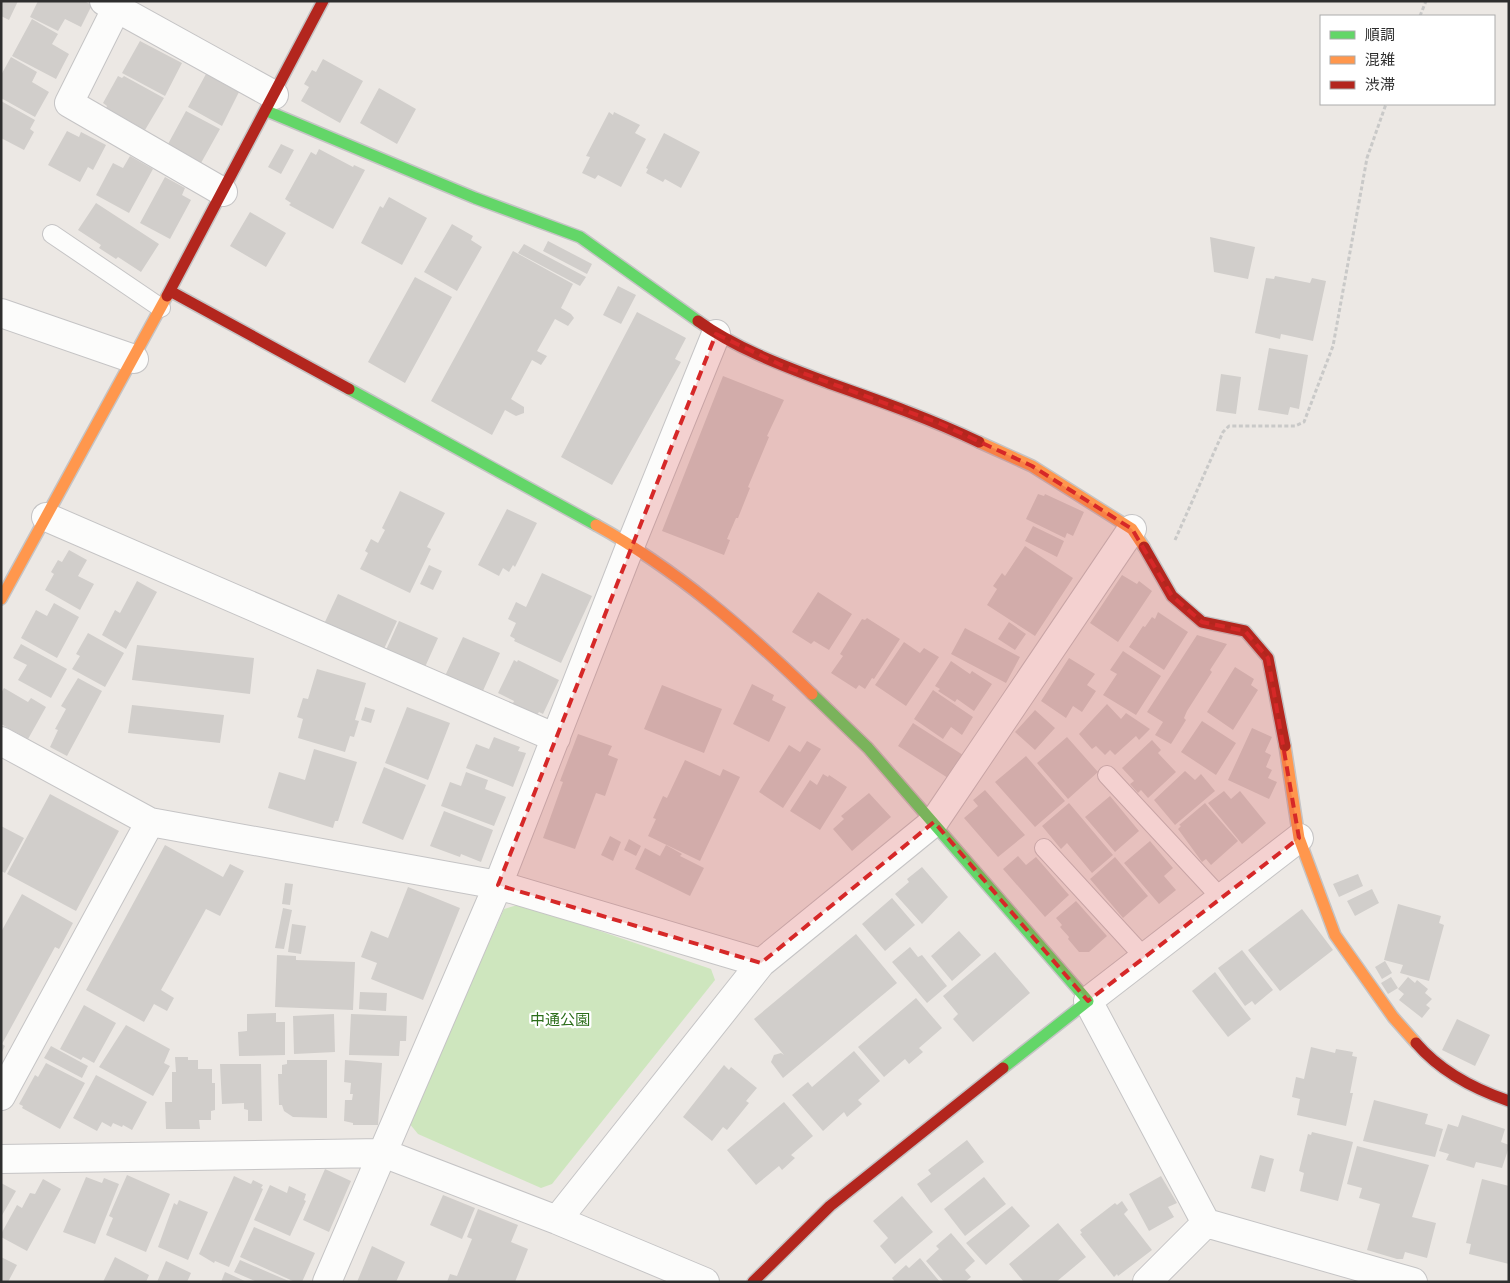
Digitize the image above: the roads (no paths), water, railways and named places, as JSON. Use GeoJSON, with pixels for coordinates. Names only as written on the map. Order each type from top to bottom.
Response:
{"type":"FeatureCollection","features":[{"type":"Feature","properties":{"kind":"street"},"geometry":{"type":"LineString","coordinates":[[1,599],[224,192],[323,1]]}},
{"type":"Feature","properties":{"kind":"street"},"geometry":{"type":"LineString","coordinates":[[224,192],[69,103],[110,5],[270,103],[475,198],[580,236],[716,334],[781,365],[939,423],[1032,466],[1132,529],[1156,565],[1172,596],[1202,622],[1245,631],[1268,658],[1293,787],[1299,838],[1335,934],[1394,1017],[1429,1059],[1480,1091],[1509,1101]]}},
{"type":"Feature","properties":{"kind":"street"},"geometry":{"type":"LineString","coordinates":[[170,291],[631,544],[725,614],[868,748],[1088,1001],[1206,1223],[1413,1282]]}},
{"type":"Feature","properties":{"kind":"street"},"geometry":{"type":"LineString","coordinates":[[1,313],[134,358]]}},
{"type":"Feature","properties":{"kind":"street"},"geometry":{"type":"LineString","coordinates":[[327,1282],[498,885],[631,544],[716,334]]}},
{"type":"Feature","properties":{"kind":"street"},"geometry":{"type":"LineString","coordinates":[[46,517],[556,738]]}},
{"type":"Feature","properties":{"kind":"street"},"geometry":{"type":"LineString","coordinates":[[557,1220],[761,963],[934,822],[1132,529]]}},
{"type":"Feature","properties":{"kind":"street"},"geometry":{"type":"LineString","coordinates":[[1,741],[150,822],[498,885],[761,963]]}},
{"type":"Feature","properties":{"kind":"street"},"geometry":{"type":"LineString","coordinates":[[1,1096],[150,822]]}},
{"type":"Feature","properties":{"kind":"street"},"geometry":{"type":"LineString","coordinates":[[753,1282],[830,1206],[1088,1001],[1299,838]]}},
{"type":"Feature","properties":{"kind":"street"},"geometry":{"type":"LineString","coordinates":[[1,1159],[383,1153],[557,1220],[705,1282]]}},
{"type":"Feature","properties":{"kind":"street"},"geometry":{"type":"LineString","coordinates":[[1147,1282],[1206,1223]]}},
{"type":"Feature","properties":{"kind":"lane"},"geometry":{"type":"LineString","coordinates":[[52,234],[161,308]]}},
{"type":"Feature","properties":{"kind":"lane"},"geometry":{"type":"LineString","coordinates":[[1107,775],[1222,898]]}},
{"type":"Feature","properties":{"kind":"lane"},"geometry":{"type":"LineString","coordinates":[[1044,848],[1145,958]]}},
{"type":"Feature","properties":{"kind":"park label","name":"中通公園"},"geometry":{"type":"Point","coordinates":[560,1020]}}]}
